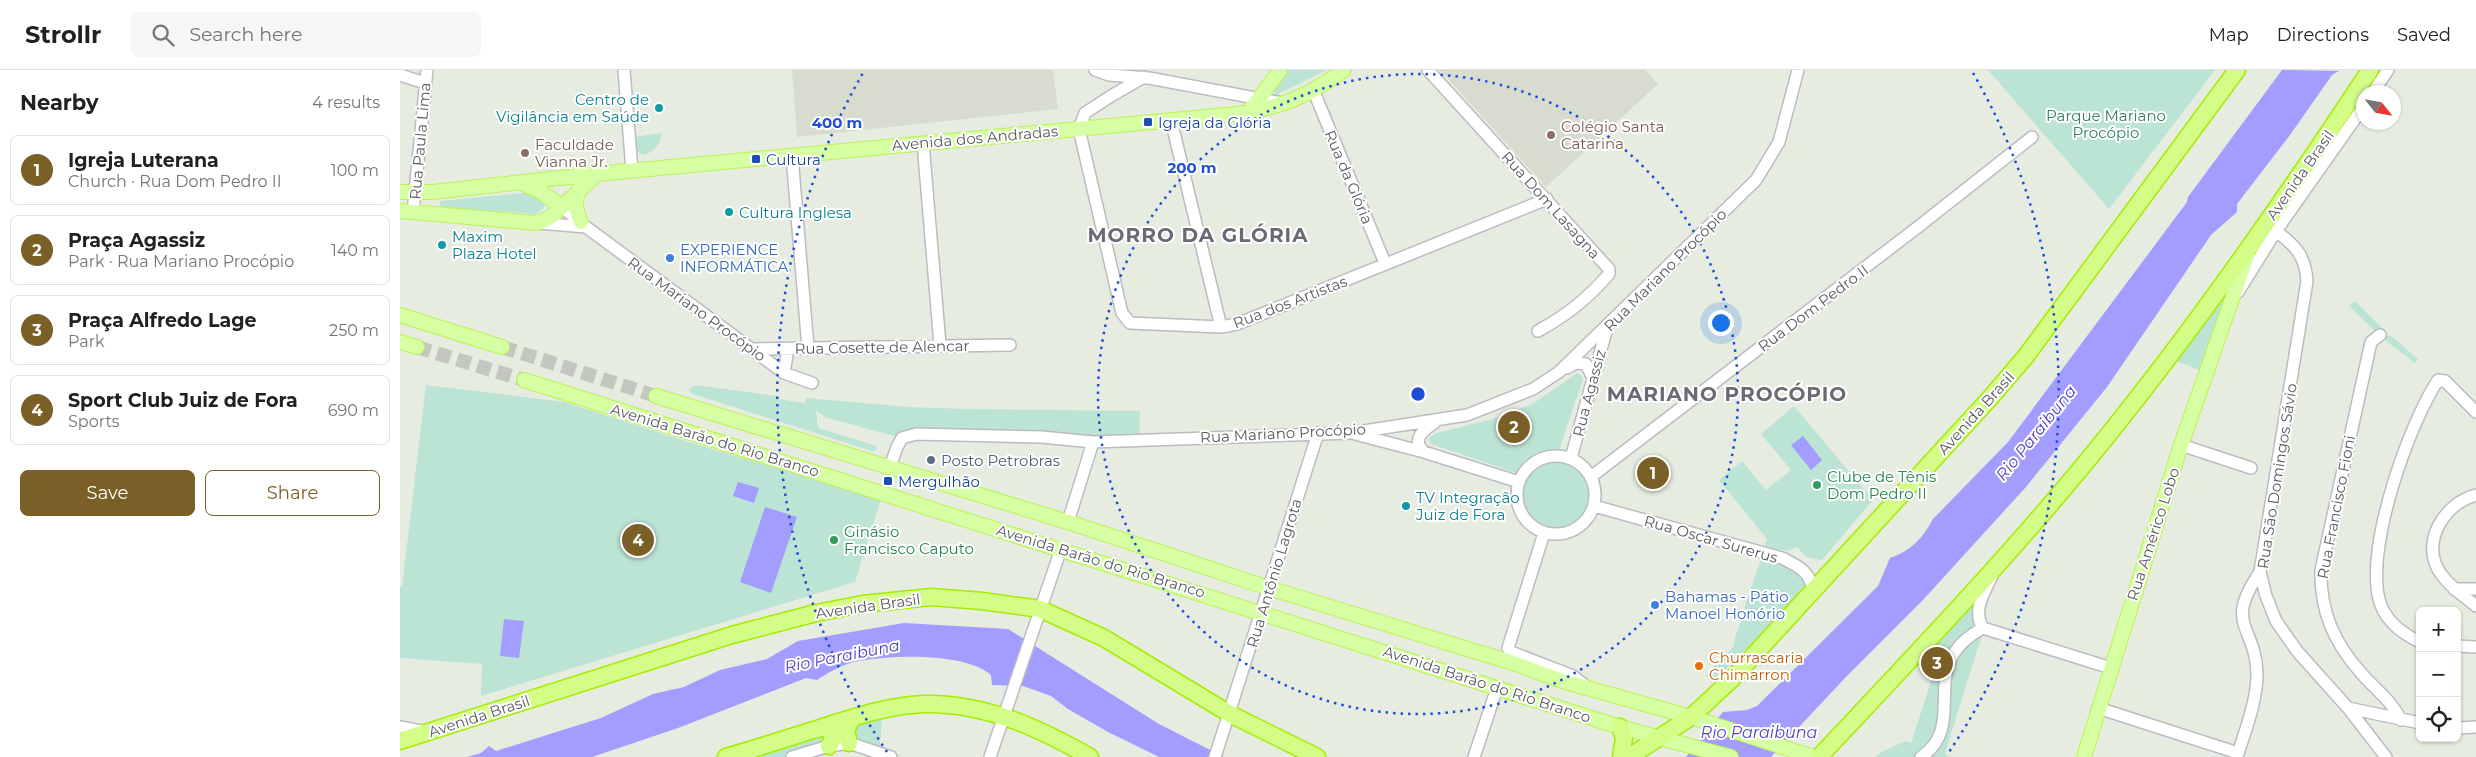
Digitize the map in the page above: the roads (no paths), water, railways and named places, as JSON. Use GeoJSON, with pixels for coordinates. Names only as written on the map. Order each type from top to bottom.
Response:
{"type":"FeatureCollection","features":[{"type":"Feature","properties":{"kind":"highway","name":"Avenida Brasil"},"geometry":{"type":"LineString","coordinates":[[1629,757],[1662,738],[1691,717],[1731,680],[1991,397],[2026,356],[2237,70]]}},
{"type":"Feature","properties":{"kind":"highway","name":"Avenida Brasil"},"geometry":{"type":"LineString","coordinates":[[1812,756],[1996,568],[2087,461],[2253,242],[2271,227],[2306,168],[2370,70]]}},
{"type":"Feature","properties":{"kind":"highway","name":"Avenida Brasil"},"geometry":{"type":"LineString","coordinates":[[400,741],[732,635],[816,613],[863,604],[931,597],[982,601],[1038,614],[1104,638],[1229,718],[1317,757]]}},
{"type":"Feature","properties":{"kind":"highway"},"geometry":{"type":"LineString","coordinates":[[828,737],[852,718],[924,704],[1007,709],[1034,728],[1090,757]]}},
{"type":"Feature","properties":{"kind":"highway"},"geometry":{"type":"LineString","coordinates":[[850,743],[846,731],[852,718]]}},
{"type":"Feature","properties":{"kind":"highway"},"geometry":{"type":"LineString","coordinates":[[1620,727],[1624,738],[1624,749],[1621,757]]}},
{"type":"Feature","properties":{"kind":"highway"},"geometry":{"type":"LineString","coordinates":[[726,757],[828,737],[850,743]]}},
{"type":"Feature","properties":{"kind":"main road"},"geometry":{"type":"LineString","coordinates":[[1249,112],[1280,70]]}},
{"type":"Feature","properties":{"kind":"main road","name":"Avenida dos Andradas"},"geometry":{"type":"LineString","coordinates":[[400,192],[415,193],[523,183],[596,174],[1249,112],[1314,92],[1344,70]]}},
{"type":"Feature","properties":{"kind":"main road"},"geometry":{"type":"LineString","coordinates":[[407,211],[537,223],[551,217],[580,187],[596,174]]}},
{"type":"Feature","properties":{"kind":"main road"},"geometry":{"type":"LineString","coordinates":[[523,183],[541,192],[561,206]]}},
{"type":"Feature","properties":{"kind":"main road"},"geometry":{"type":"LineString","coordinates":[[580,187],[575,209],[583,225]]}},
{"type":"Feature","properties":{"kind":"main road","name":"Rua Américo Lobo"},"geometry":{"type":"LineString","coordinates":[[2084,757],[2110,668],[2181,445],[2226,313],[2253,242]]}},
{"type":"Feature","properties":{"kind":"main road"},"geometry":{"type":"LineString","coordinates":[[400,315],[502,347]]}},
{"type":"Feature","properties":{"kind":"main road"},"geometry":{"type":"LineString","coordinates":[[400,342],[417,347]]}},
{"type":"Feature","properties":{"kind":"main road","name":"Avenida Barão do Rio Branco"},"geometry":{"type":"LineString","coordinates":[[524,380],[1261,611],[1620,727],[1730,757]]}},
{"type":"Feature","properties":{"kind":"main road","name":"Avenida Barão do Rio Branco"},"geometry":{"type":"LineString","coordinates":[[656,396],[1068,522],[1589,689],[1691,717],[1812,756]]}},
{"type":"Feature","properties":{"kind":"street","name":"Rua Paula Lima"},"geometry":{"type":"LineString","coordinates":[[407,211],[415,193],[427,70]]}},
{"type":"Feature","properties":{"kind":"street"},"geometry":{"type":"LineString","coordinates":[[624,70],[632,171]]}},
{"type":"Feature","properties":{"kind":"street"},"geometry":{"type":"LineString","coordinates":[[1095,70],[1109,75],[1144,78],[1282,103]]}},
{"type":"Feature","properties":{"kind":"street","name":"Rua Dom Lasagna"},"geometry":{"type":"LineString","coordinates":[[1428,70],[1609,269],[1609,274],[1567,315],[1538,331]]}},
{"type":"Feature","properties":{"kind":"street","name":"Rua Mariano Procópio"},"geometry":{"type":"LineString","coordinates":[[890,467],[902,438],[916,434],[1041,437],[1093,442],[1351,433],[1467,414],[1512,399],[1534,389],[1559,372],[1607,328],[1756,180],[1779,142],[1798,70]]}},
{"type":"Feature","properties":{"kind":"street"},"geometry":{"type":"LineString","coordinates":[[2378,85],[2388,70]]}},
{"type":"Feature","properties":{"kind":"street"},"geometry":{"type":"LineString","coordinates":[[400,75],[425,83]]}},
{"type":"Feature","properties":{"kind":"street"},"geometry":{"type":"LineString","coordinates":[[1079,129],[1086,113],[1111,96],[1144,78]]}},
{"type":"Feature","properties":{"kind":"street","name":"Rua da Glória"},"geometry":{"type":"LineString","coordinates":[[1314,92],[1385,263]]}},
{"type":"Feature","properties":{"kind":"street","name":"Rua Américo Lobo"},"geometry":{"type":"LineString","coordinates":[[2226,313],[2271,227],[2356,116]]}},
{"type":"Feature","properties":{"kind":"street"},"geometry":{"type":"LineString","coordinates":[[1171,120],[1221,327]]}},
{"type":"Feature","properties":{"kind":"street","name":"Rua dos Artistas"},"geometry":{"type":"LineString","coordinates":[[1079,129],[1122,313],[1130,323],[1221,327],[1255,319],[1385,263],[1547,199]]}},
{"type":"Feature","properties":{"kind":"street","name":"Rua Dom Pedro II"},"geometry":{"type":"LineString","coordinates":[[1592,476],[1918,227],[2032,137]]}},
{"type":"Feature","properties":{"kind":"street"},"geometry":{"type":"LineString","coordinates":[[923,143],[940,345]]}},
{"type":"Feature","properties":{"kind":"street"},"geometry":{"type":"LineString","coordinates":[[792,156],[808,348]]}},
{"type":"Feature","properties":{"kind":"street","name":"Rua Mariano Procópio"},"geometry":{"type":"LineString","coordinates":[[561,206],[583,225],[754,349],[784,373],[812,383]]}},
{"type":"Feature","properties":{"kind":"street"},"geometry":{"type":"LineString","coordinates":[[537,223],[583,225]]}},
{"type":"Feature","properties":{"kind":"street","name":"Rua São Domingos Sávio"},"geometry":{"type":"LineString","coordinates":[[2271,227],[2301,253],[2306,264],[2305,296],[2260,572],[2266,596],[2276,621],[2297,651],[2348,708],[2386,757]]}},
{"type":"Feature","properties":{"kind":"street","name":"Rua Agassiz"},"geometry":{"type":"LineString","coordinates":[[1571,458],[1607,328]]}},
{"type":"Feature","properties":{"kind":"street","name":"Rua Francisco Fioni"},"geometry":{"type":"LineString","coordinates":[[2380,334],[2371,342],[2321,570],[2320,594],[2327,620],[2348,656],[2362,674],[2386,696],[2401,720]]}},
{"type":"Feature","properties":{"kind":"street","name":"Rua Cosette de Alencar"},"geometry":{"type":"LineString","coordinates":[[754,349],[1010,345]]}},
{"type":"Feature","properties":{"kind":"street"},"geometry":{"type":"LineString","coordinates":[[784,373],[788,349]]}},
{"type":"Feature","properties":{"kind":"street"},"geometry":{"type":"LineString","coordinates":[[1559,372],[1576,363],[1583,363],[1588,366],[1593,378]]}},
{"type":"Feature","properties":{"kind":"street"},"geometry":{"type":"LineString","coordinates":[[2416,640],[2407,636],[2390,622],[2379,600],[2375,567],[2383,520],[2409,436],[2438,380],[2445,381],[2476,412]]}},
{"type":"Feature","properties":{"kind":"street"},"geometry":{"type":"LineString","coordinates":[[1424,452],[1419,445],[1419,436],[1424,429],[1438,420]]}},
{"type":"Feature","properties":{"kind":"street","name":"Rua Antônio Lagrota"},"geometry":{"type":"LineString","coordinates":[[1215,757],[1229,718],[1318,433]]}},
{"type":"Feature","properties":{"kind":"street"},"geometry":{"type":"LineString","coordinates":[[1351,433],[1424,452],[1519,482]]}},
{"type":"Feature","properties":{"kind":"street"},"geometry":{"type":"LineString","coordinates":[[1068,522],[1093,442]]}},
{"type":"Feature","properties":{"kind":"street"},"geometry":{"type":"LineString","coordinates":[[2181,445],[2251,468]]}},
{"type":"Feature","properties":{"kind":"street"},"geometry":{"type":"LineString","coordinates":[[1557,455],[1571,458],[1582,465],[1592,476],[1596,494],[1594,506],[1590,516],[1575,530],[1564,534],[1544,533],[1529,524],[1523,516],[1517,500],[1519,482],[1531,465],[1543,458],[1557,455]]}},
{"type":"Feature","properties":{"kind":"street"},"geometry":{"type":"LineString","coordinates":[[2476,495],[2463,498],[2451,506],[2442,517],[2435,536],[2433,557],[2440,574],[2454,589],[2476,606]]}},
{"type":"Feature","properties":{"kind":"street","name":"Rua Oscar Surerus"},"geometry":{"type":"LineString","coordinates":[[1594,506],[1782,558],[1805,571],[1810,577],[1813,591]]}},
{"type":"Feature","properties":{"kind":"street"},"geometry":{"type":"LineString","coordinates":[[1544,533],[1508,648],[1511,652],[1573,676],[1589,689]]}},
{"type":"Feature","properties":{"kind":"street"},"geometry":{"type":"LineString","coordinates":[[990,757],[1061,549]]}},
{"type":"Feature","properties":{"kind":"street"},"geometry":{"type":"LineString","coordinates":[[1996,568],[1979,604],[1979,621],[1984,628],[2110,668]]}},
{"type":"Feature","properties":{"kind":"street"},"geometry":{"type":"LineString","coordinates":[[2098,708],[2238,755],[2256,689],[2257,672],[2254,653],[2243,625],[2242,606],[2247,591],[2260,572]]}},
{"type":"Feature","properties":{"kind":"street"},"geometry":{"type":"LineString","coordinates":[[2454,589],[2476,590]]}},
{"type":"Feature","properties":{"kind":"street"},"geometry":{"type":"LineString","coordinates":[[1921,757],[1937,744],[1942,735],[1946,672],[1954,654],[1965,640],[1984,628]]}},
{"type":"Feature","properties":{"kind":"street"},"geometry":{"type":"LineString","coordinates":[[2461,646],[2476,646]]}},
{"type":"Feature","properties":{"kind":"street"},"geometry":{"type":"LineString","coordinates":[[1474,757],[1497,688]]}},
{"type":"Feature","properties":{"kind":"street"},"geometry":{"type":"LineString","coordinates":[[2348,708],[2416,722]]}},
{"type":"Feature","properties":{"kind":"street"},"geometry":{"type":"LineString","coordinates":[[400,726],[428,732]]}},
{"type":"Feature","properties":{"kind":"street"},"geometry":{"type":"LineString","coordinates":[[2461,728],[2476,727]]}},
{"type":"Feature","properties":{"kind":"street"},"geometry":{"type":"LineString","coordinates":[[792,757],[828,737]]}},
{"type":"Feature","properties":{"kind":"street"},"geometry":{"type":"LineString","coordinates":[[850,743],[891,757]]}},
{"type":"Feature","properties":{"kind":"water","name":"Rio Paraibuna"},"geometry":{"type":"Polygon","coordinates":[[[2282,70],[2339,71],[2332,75],[2290,135],[2237,204],[2237,212],[2211,235],[2107,387],[2026,487],[1922,601],[1845,678],[1771,757],[1686,757],[1723,712],[1747,710],[1757,706],[1878,586],[1890,558],[1904,552],[1916,543],[1933,519],[2008,442],[2187,202],[2188,197],[2282,70]]]}},
{"type":"Feature","properties":{"kind":"water"},"geometry":{"type":"Polygon","coordinates":[[[1803,436],[1822,460],[1811,470],[1791,445],[1803,436]]]}},
{"type":"Feature","properties":{"kind":"water"},"geometry":{"type":"Polygon","coordinates":[[[738,482],[759,488],[754,503],[733,496],[738,482]]]}},
{"type":"Feature","properties":{"kind":"water"},"geometry":{"type":"Polygon","coordinates":[[[765,507],[797,517],[771,593],[740,582],[765,507]]]}},
{"type":"Feature","properties":{"kind":"water"},"geometry":{"type":"Polygon","coordinates":[[[504,619],[524,621],[519,658],[500,656],[504,619]]]}},
{"type":"Feature","properties":{"kind":"water","name":"Rio Paraibuna"},"geometry":{"type":"Polygon","coordinates":[[[904,623],[1008,629],[1159,724],[1224,757],[1159,757],[1108,732],[1068,709],[1051,696],[1023,686],[992,685],[991,675],[964,662],[928,657],[890,657],[848,664],[817,680],[806,678],[678,728],[592,757],[467,757],[481,753],[489,746],[496,751],[601,718],[653,694],[684,687],[720,670],[767,659],[798,641],[904,623]]]}},
{"type":"Feature","properties":{"kind":"tunnel"},"geometry":{"type":"LineString","coordinates":[[417,347],[524,380]]}},
{"type":"Feature","properties":{"kind":"tunnel"},"geometry":{"type":"LineString","coordinates":[[502,347],[656,396]]}},
{"type":"Feature","properties":{"kind":"place","name":"Centro de Vigilância em Saúde"},"geometry":{"type":"Point","coordinates":[659,108]}},
{"type":"Feature","properties":{"kind":"place","name":"Igreja da Glória"},"geometry":{"type":"Point","coordinates":[1148,122]}},
{"type":"Feature","properties":{"kind":"place","name":"Colégio Santa Catarina"},"geometry":{"type":"Point","coordinates":[1551,135]}},
{"type":"Feature","properties":{"kind":"place","name":"Faculdade Vianna Jr."},"geometry":{"type":"Point","coordinates":[525,153]}},
{"type":"Feature","properties":{"kind":"place","name":"Cultura"},"geometry":{"type":"Point","coordinates":[756,159]}},
{"type":"Feature","properties":{"kind":"place","name":"Cultura Inglesa"},"geometry":{"type":"Point","coordinates":[729,212]}},
{"type":"Feature","properties":{"kind":"place","name":"Maxim Plaza Hotel"},"geometry":{"type":"Point","coordinates":[442,245]}},
{"type":"Feature","properties":{"kind":"place","name":"EXPERIENCE INFORMÁTICA"},"geometry":{"type":"Point","coordinates":[670,258]}},
{"type":"Feature","properties":{"kind":"place","name":"Praça Agassiz"},"geometry":{"type":"Point","coordinates":[1514,427]}},
{"type":"Feature","properties":{"kind":"place","name":"Posto Petrobras"},"geometry":{"type":"Point","coordinates":[931,460]}},
{"type":"Feature","properties":{"kind":"place","name":"Igreja Luterana"},"geometry":{"type":"Point","coordinates":[1653,473]}},
{"type":"Feature","properties":{"kind":"place","name":"Mergulhão"},"geometry":{"type":"Point","coordinates":[888,481]}},
{"type":"Feature","properties":{"kind":"place","name":"Clube de Tênis Dom Pedro II"},"geometry":{"type":"Point","coordinates":[1817,485]}},
{"type":"Feature","properties":{"kind":"place","name":"TV Integração Juiz de Fora"},"geometry":{"type":"Point","coordinates":[1406,506]}},
{"type":"Feature","properties":{"kind":"place","name":"Sport Club Juiz de Fora"},"geometry":{"type":"Point","coordinates":[638,540]}},
{"type":"Feature","properties":{"kind":"place","name":"Ginásio Francisco Caputo"},"geometry":{"type":"Point","coordinates":[834,540]}},
{"type":"Feature","properties":{"kind":"place","name":"Bahamas - Pátio Manoel Honório"},"geometry":{"type":"Point","coordinates":[1655,605]}},
{"type":"Feature","properties":{"kind":"place","name":"Praça Alfredo Lage"},"geometry":{"type":"Point","coordinates":[1937,663]}},
{"type":"Feature","properties":{"kind":"place","name":"Churrascaria Chimarron"},"geometry":{"type":"Point","coordinates":[1699,666]}},
{"type":"Feature","properties":{"kind":"district","name":"MORRO DA GLÓRIA"},"geometry":{"type":"Point","coordinates":[1198,235]}},
{"type":"Feature","properties":{"kind":"district","name":"MARIANO PROCÓPIO"},"geometry":{"type":"Point","coordinates":[1727,394]}},
{"type":"Feature","properties":{"kind":"park label","name":"Parque Mariano Procópio"},"geometry":{"type":"Point","coordinates":[2106,124]}}]}
